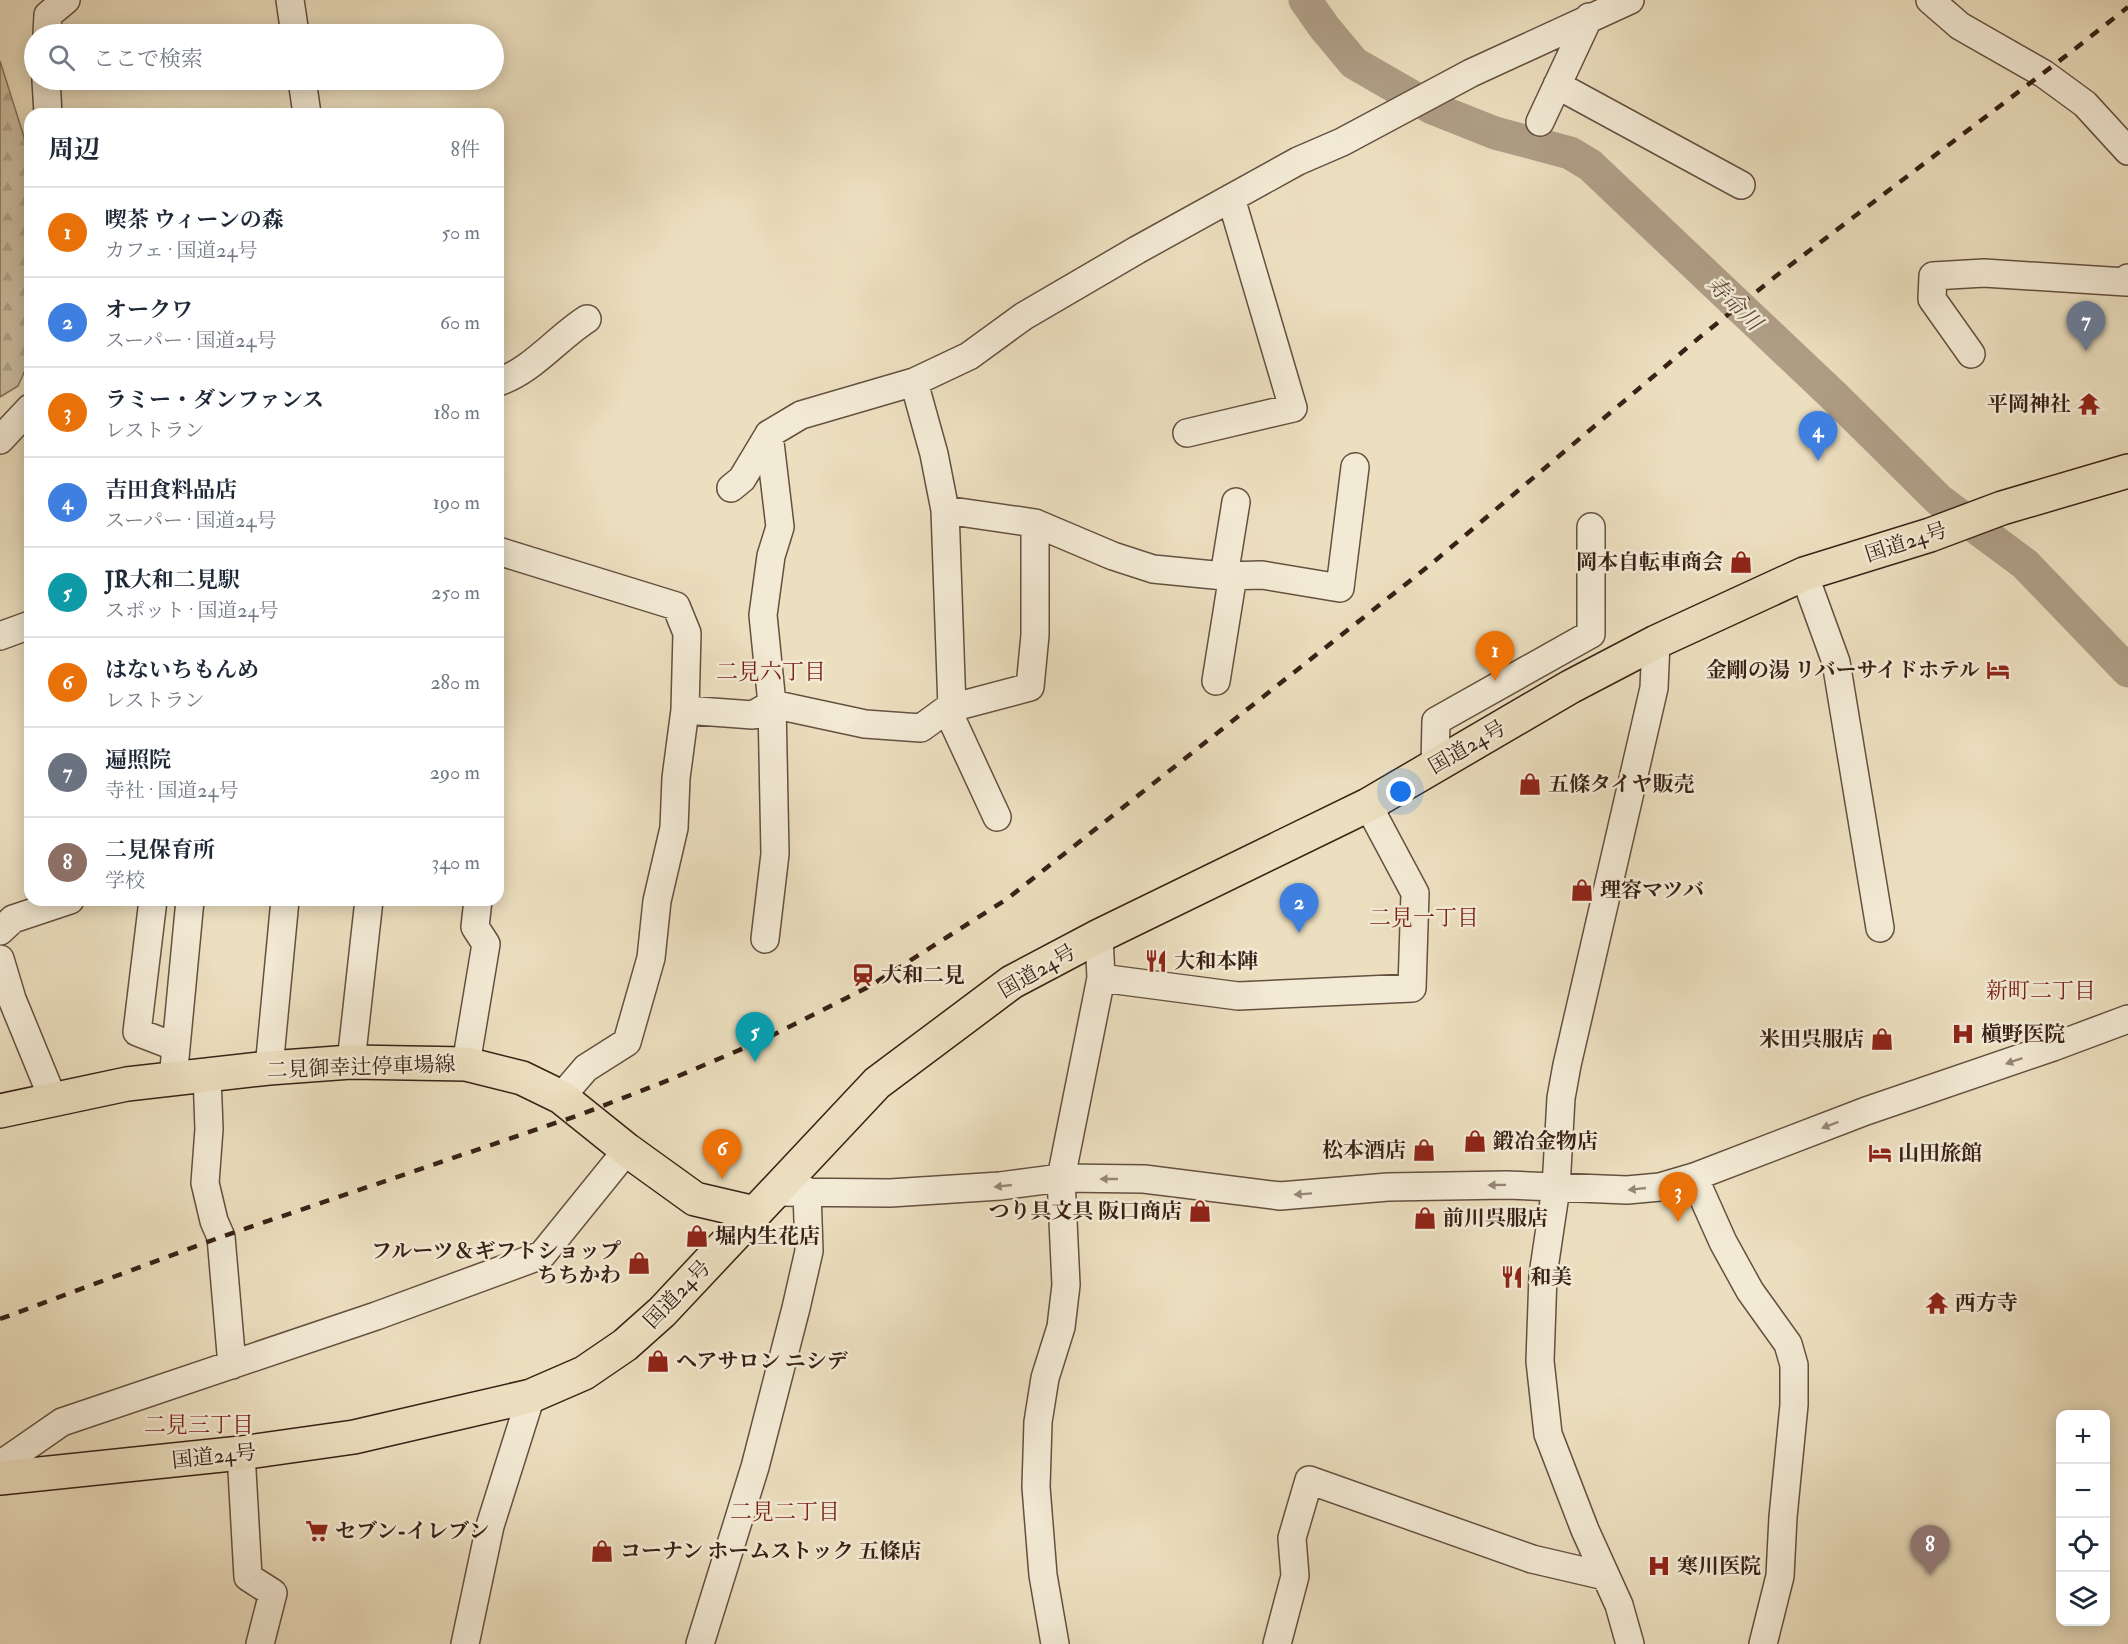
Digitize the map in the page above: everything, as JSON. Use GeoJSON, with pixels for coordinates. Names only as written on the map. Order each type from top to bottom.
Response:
{"type":"FeatureCollection","features":[{"type":"Feature","properties":{"kind":"main road","name":"国道24号"},"geometry":{"type":"LineString","coordinates":[[0,1478],[241,1454],[354,1437],[531,1396],[584,1372],[626,1345],[662,1312],[876,1083],[1012,982],[1099,936],[1368,805],[1570,687],[1656,642],[1804,574],[1930,535],[2002,508],[2128,471]]}},
{"type":"Feature","properties":{"kind":"main road","name":"二見御幸辻停車場線"},"geometry":{"type":"LineString","coordinates":[[0,1111],[128,1084],[269,1068],[351,1062],[466,1064],[522,1078],[561,1097],[627,1150],[695,1199],[764,1203]]}},
{"type":"Feature","properties":{"kind":"street"},"geometry":{"type":"LineString","coordinates":[[48,24],[48,15],[66,0]]}},
{"type":"Feature","properties":{"kind":"street"},"geometry":{"type":"LineString","coordinates":[[290,0],[294,24]]}},
{"type":"Feature","properties":{"kind":"street"},"geometry":{"type":"LineString","coordinates":[[731,488],[742,479],[769,434],[801,415],[914,382],[969,356],[1024,316],[1137,250],[1298,161],[1342,142],[1471,73],[1630,0]]}},
{"type":"Feature","properties":{"kind":"street"},"geometry":{"type":"LineString","coordinates":[[1930,0],[1960,26],[2043,74],[2085,104],[2128,152]]}},
{"type":"Feature","properties":{"kind":"street"},"geometry":{"type":"LineString","coordinates":[[1540,122],[1589,17]]}},
{"type":"Feature","properties":{"kind":"street"},"geometry":{"type":"LineString","coordinates":[[1557,86],[1741,185]]}},
{"type":"Feature","properties":{"kind":"street"},"geometry":{"type":"LineString","coordinates":[[47,90],[48,108]]}},
{"type":"Feature","properties":{"kind":"street"},"geometry":{"type":"LineString","coordinates":[[304,90],[307,108]]}},
{"type":"Feature","properties":{"kind":"street"},"geometry":{"type":"LineString","coordinates":[[1187,433],[1293,408],[1231,198]]}},
{"type":"Feature","properties":{"kind":"street"},"geometry":{"type":"LineString","coordinates":[[1971,354],[1932,299],[1933,276],[1984,273],[2126,282],[2128,278]]}},
{"type":"Feature","properties":{"kind":"street"},"geometry":{"type":"LineString","coordinates":[[504,379],[526,368],[569,331],[587,319]]}},
{"type":"Feature","properties":{"kind":"street"},"geometry":{"type":"LineString","coordinates":[[914,382],[934,454],[945,510],[949,708],[997,817]]}},
{"type":"Feature","properties":{"kind":"street"},"geometry":{"type":"LineString","coordinates":[[0,440],[24,414]]}},
{"type":"Feature","properties":{"kind":"street"},"geometry":{"type":"LineString","coordinates":[[765,939],[776,854],[771,704],[763,615],[771,556],[780,527],[769,434]]}},
{"type":"Feature","properties":{"kind":"street"},"geometry":{"type":"LineString","coordinates":[[945,510],[1035,523],[1113,556],[1154,569],[1229,576],[1262,575],[1340,588],[1355,467]]}},
{"type":"Feature","properties":{"kind":"street"},"geometry":{"type":"LineString","coordinates":[[1216,681],[1236,501]]}},
{"type":"Feature","properties":{"kind":"street"},"geometry":{"type":"LineString","coordinates":[[685,710],[753,715],[771,704],[865,724],[921,728],[949,708],[1030,687],[1035,635],[1035,523]]}},
{"type":"Feature","properties":{"kind":"street"},"geometry":{"type":"LineString","coordinates":[[1435,765],[1436,721],[1591,634],[1591,527]]}},
{"type":"Feature","properties":{"kind":"street"},"geometry":{"type":"LineString","coordinates":[[504,553],[676,606],[687,633],[685,710],[676,778],[674,828],[657,900],[651,958],[627,1042],[586,1068],[561,1097]]}},
{"type":"Feature","properties":{"kind":"street"},"geometry":{"type":"LineString","coordinates":[[504,567],[530,561]]}},
{"type":"Feature","properties":{"kind":"street"},"geometry":{"type":"LineString","coordinates":[[1804,574],[1836,662],[1880,928]]}},
{"type":"Feature","properties":{"kind":"street"},"geometry":{"type":"LineString","coordinates":[[0,636],[24,627]]}},
{"type":"Feature","properties":{"kind":"street"},"geometry":{"type":"LineString","coordinates":[[1630,1644],[1618,1605],[1585,1530],[1548,1434],[1540,1361],[1543,1275],[1556,1188],[1562,1098],[1567,1065],[1654,688],[1656,642]]}},
{"type":"Feature","properties":{"kind":"street"},"geometry":{"type":"LineString","coordinates":[[1101,978],[1238,996],[1412,988],[1415,893],[1368,805]]}},
{"type":"Feature","properties":{"kind":"street"},"geometry":{"type":"LineString","coordinates":[[0,931],[13,919],[52,906]]}},
{"type":"Feature","properties":{"kind":"street"},"geometry":{"type":"LineString","coordinates":[[152,906],[137,1032],[176,1047]]}},
{"type":"Feature","properties":{"kind":"street"},"geometry":{"type":"LineString","coordinates":[[172,1079],[189,906]]}},
{"type":"Feature","properties":{"kind":"street"},"geometry":{"type":"LineString","coordinates":[[269,1068],[284,906]]}},
{"type":"Feature","properties":{"kind":"street"},"geometry":{"type":"LineString","coordinates":[[351,1062],[368,906]]}},
{"type":"Feature","properties":{"kind":"street"},"geometry":{"type":"LineString","coordinates":[[466,1064],[486,944],[475,927],[477,906]]}},
{"type":"Feature","properties":{"kind":"street"},"geometry":{"type":"LineString","coordinates":[[1055,1644],[1043,1575],[1036,1487],[1038,1422],[1045,1378],[1061,1327],[1066,1286],[1061,1178],[1101,978],[1099,936]]}},
{"type":"Feature","properties":{"kind":"street"},"geometry":{"type":"LineString","coordinates":[[0,959],[12,999],[53,1099]]}},
{"type":"Feature","properties":{"kind":"street"},"geometry":{"type":"LineString","coordinates":[[764,1203],[807,1191],[890,1193],[1000,1186],[1061,1178],[1144,1179],[1280,1196],[1388,1188],[1507,1185],[1627,1190],[1660,1186],[1694,1177],[1866,1111],[2128,1019]]}},
{"type":"Feature","properties":{"kind":"street"},"geometry":{"type":"LineString","coordinates":[[207,1075],[209,1129],[205,1184],[214,1221],[221,1237],[232,1365]]}},
{"type":"Feature","properties":{"kind":"street"},"geometry":{"type":"LineString","coordinates":[[0,1465],[62,1422],[376,1316],[542,1255],[627,1150]]}},
{"type":"Feature","properties":{"kind":"street"},"geometry":{"type":"LineString","coordinates":[[1694,1177],[1723,1242],[1750,1291],[1788,1344],[1794,1365],[1794,1405],[1783,1516],[1780,1576],[1763,1644]]}},
{"type":"Feature","properties":{"kind":"street"},"geometry":{"type":"LineString","coordinates":[[700,1644],[755,1467],[796,1308],[809,1251],[807,1191]]}},
{"type":"Feature","properties":{"kind":"street"},"geometry":{"type":"LineString","coordinates":[[465,1644],[490,1526],[531,1396]]}},
{"type":"Feature","properties":{"kind":"street"},"geometry":{"type":"LineString","coordinates":[[241,1454],[248,1577],[273,1593],[260,1644]]}},
{"type":"Feature","properties":{"kind":"street"},"geometry":{"type":"LineString","coordinates":[[1277,1644],[1295,1576],[1292,1538],[1310,1480],[1532,1559],[1605,1576]]}},
{"type":"Feature","properties":{"kind":"green space"},"geometry":{"type":"Polygon","coordinates":[[[0,61],[24,137],[24,372],[18,386],[0,397],[0,61]]]}},
{"type":"Feature","properties":{"kind":"waterway","name":"寿命川"},"geometry":{"type":"LineString","coordinates":[[1305,0],[1354,63],[1432,108],[1495,133],[1570,153],[1590,165],[1835,397],[1939,500],[2025,564],[2128,671]]}},
{"type":"Feature","properties":{"kind":"railway"},"geometry":{"type":"LineString","coordinates":[[0,1319],[221,1237],[582,1114],[763,1040],[870,986],[1007,899],[1430,565],[1700,337],[1776,276],[2128,7]]}},
{"type":"Feature","properties":{"kind":"place","name":"遍照院"},"geometry":{"type":"Point","coordinates":[2086,351]}},
{"type":"Feature","properties":{"kind":"place","name":"平岡神社"},"geometry":{"type":"Point","coordinates":[2089,404]}},
{"type":"Feature","properties":{"kind":"place","name":"吉田食料品店"},"geometry":{"type":"Point","coordinates":[1818,461]}},
{"type":"Feature","properties":{"kind":"place","name":"岡本自転車商会"},"geometry":{"type":"Point","coordinates":[1741,562]}},
{"type":"Feature","properties":{"kind":"place","name":"金剛の湯 リバーサイドホテル"},"geometry":{"type":"Point","coordinates":[1998,670]}},
{"type":"Feature","properties":{"kind":"place","name":"喫茶 ウィーンの森"},"geometry":{"type":"Point","coordinates":[1495,681]}},
{"type":"Feature","properties":{"kind":"place","name":"五條タイヤ販売"},"geometry":{"type":"Point","coordinates":[1530,784]}},
{"type":"Feature","properties":{"kind":"place","name":"理容マツバ"},"geometry":{"type":"Point","coordinates":[1582,890]}},
{"type":"Feature","properties":{"kind":"place","name":"オークワ"},"geometry":{"type":"Point","coordinates":[1299,933]}},
{"type":"Feature","properties":{"kind":"place","name":"大和本陣"},"geometry":{"type":"Point","coordinates":[1156,961]}},
{"type":"Feature","properties":{"kind":"place","name":"大和二見"},"geometry":{"type":"Point","coordinates":[863,975]}},
{"type":"Feature","properties":{"kind":"place","name":"槇野医院"},"geometry":{"type":"Point","coordinates":[1963,1034]}},
{"type":"Feature","properties":{"kind":"place","name":"米田呉服店"},"geometry":{"type":"Point","coordinates":[1882,1039]}},
{"type":"Feature","properties":{"kind":"place","name":"JR大和二見駅"},"geometry":{"type":"Point","coordinates":[755,1062]}},
{"type":"Feature","properties":{"kind":"place","name":"鍛冶金物店"},"geometry":{"type":"Point","coordinates":[1475,1141]}},
{"type":"Feature","properties":{"kind":"place","name":"松本酒店"},"geometry":{"type":"Point","coordinates":[1424,1150]}},
{"type":"Feature","properties":{"kind":"place","name":"山田旅館"},"geometry":{"type":"Point","coordinates":[1880,1153]}},
{"type":"Feature","properties":{"kind":"place","name":"はないちもんめ"},"geometry":{"type":"Point","coordinates":[722,1179]}},
{"type":"Feature","properties":{"kind":"place","name":"つり具文具 阪口商店"},"geometry":{"type":"Point","coordinates":[1200,1211]}},
{"type":"Feature","properties":{"kind":"place","name":"前川呉服店"},"geometry":{"type":"Point","coordinates":[1425,1218]}},
{"type":"Feature","properties":{"kind":"place","name":"ラミー・ダンファンス"},"geometry":{"type":"Point","coordinates":[1678,1222]}},
{"type":"Feature","properties":{"kind":"place","name":"堀内生花店"},"geometry":{"type":"Point","coordinates":[697,1236]}},
{"type":"Feature","properties":{"kind":"place","name":"フルーツ＆ギフトショップ ちちかわ"},"geometry":{"type":"Point","coordinates":[639,1263]}},
{"type":"Feature","properties":{"kind":"place","name":"和美"},"geometry":{"type":"Point","coordinates":[1512,1277]}},
{"type":"Feature","properties":{"kind":"place","name":"西方寺"},"geometry":{"type":"Point","coordinates":[1937,1303]}},
{"type":"Feature","properties":{"kind":"place","name":"ヘアサロン ニシデ"},"geometry":{"type":"Point","coordinates":[658,1361]}},
{"type":"Feature","properties":{"kind":"place","name":"セブン-イレブン"},"geometry":{"type":"Point","coordinates":[317,1531]}},
{"type":"Feature","properties":{"kind":"place","name":"コーナン ホームストック 五條店"},"geometry":{"type":"Point","coordinates":[602,1551]}},
{"type":"Feature","properties":{"kind":"place","name":"寒川医院"},"geometry":{"type":"Point","coordinates":[1659,1566]}},
{"type":"Feature","properties":{"kind":"place","name":"二見保育所"},"geometry":{"type":"Point","coordinates":[1930,1575]}},
{"type":"Feature","properties":{"kind":"district","name":"二見六丁目"},"geometry":{"type":"Point","coordinates":[771,671]}},
{"type":"Feature","properties":{"kind":"district","name":"二見一丁目"},"geometry":{"type":"Point","coordinates":[1424,917]}},
{"type":"Feature","properties":{"kind":"district","name":"新町二丁目"},"geometry":{"type":"Point","coordinates":[2041,990]}},
{"type":"Feature","properties":{"kind":"district","name":"二見三丁目"},"geometry":{"type":"Point","coordinates":[199,1424]}},
{"type":"Feature","properties":{"kind":"district","name":"二見二丁目"},"geometry":{"type":"Point","coordinates":[785,1511]}}]}
